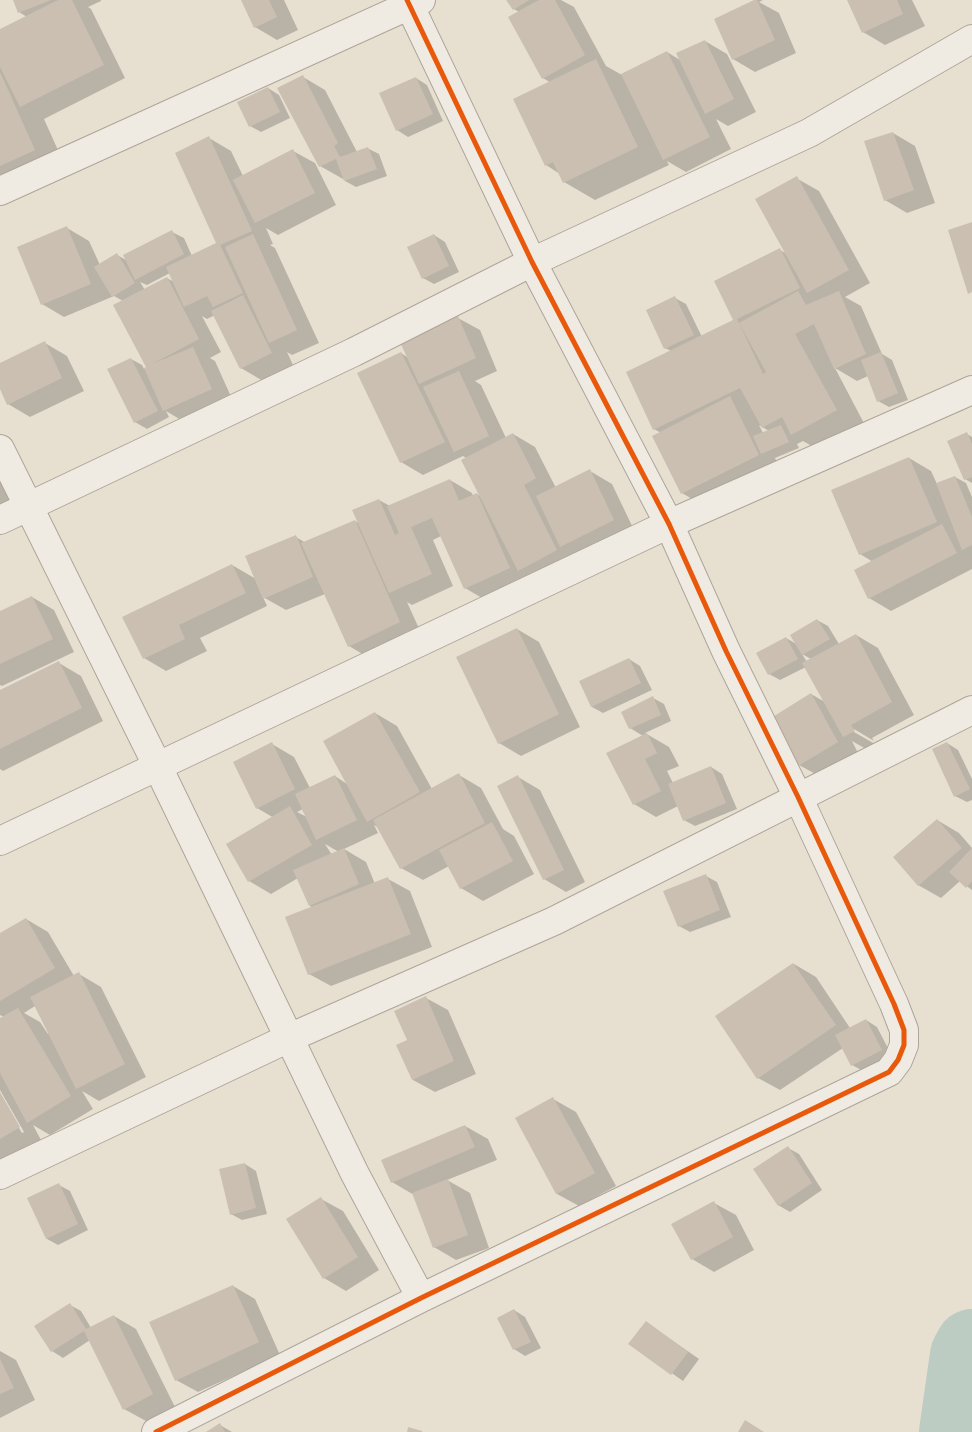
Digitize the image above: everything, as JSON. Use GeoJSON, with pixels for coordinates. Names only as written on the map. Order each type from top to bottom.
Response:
{"type":"FeatureCollection","features":[{"type":"Feature","properties":{"kind":"street"},"geometry":{"type":"LineString","coordinates":[[0,192],[413,2],[532,262],[669,524],[726,651],[798,797],[894,1004],[904,1030],[904,1045],[898,1060],[889,1072],[421,1298],[156,1432]]}},
{"type":"Feature","properties":{"kind":"street"},"geometry":{"type":"LineString","coordinates":[[0,520],[354,352],[532,262],[809,133],[972,39]]}},
{"type":"Feature","properties":{"kind":"street"},"geometry":{"type":"LineString","coordinates":[[0,841],[669,524],[972,390]]}},
{"type":"Feature","properties":{"kind":"street"},"geometry":{"type":"LineString","coordinates":[[0,449],[157,766],[355,1174],[421,1298]]}},
{"type":"Feature","properties":{"kind":"street"},"geometry":{"type":"LineString","coordinates":[[0,1175],[289,1038],[554,921],[972,710]]}},
{"type":"Feature","properties":{"kind":"building"},"geometry":{"type":"Polygon","coordinates":[[[13,0],[51,0],[18,13],[13,0]]]}},
{"type":"Feature","properties":{"kind":"building"},"geometry":{"type":"Polygon","coordinates":[[[58,0],[72,0],[104,65],[20,107],[0,67],[0,29],[58,0]]]}},
{"type":"Feature","properties":{"kind":"building"},"geometry":{"type":"Polygon","coordinates":[[[241,0],[269,0],[277,17],[254,28],[241,0]]]}},
{"type":"Feature","properties":{"kind":"building"},"geometry":{"type":"Polygon","coordinates":[[[506,0],[529,0],[513,10],[506,0]]]}},
{"type":"Feature","properties":{"kind":"building"},"geometry":{"type":"Polygon","coordinates":[[[539,0],[555,0],[585,55],[542,79],[508,17],[539,0]]]}},
{"type":"Feature","properties":{"kind":"building"},"geometry":{"type":"Polygon","coordinates":[[[757,0],[775,40],[732,60],[714,19],[757,0]]]}},
{"type":"Feature","properties":{"kind":"building"},"geometry":{"type":"Polygon","coordinates":[[[847,0],[897,0],[903,14],[862,33],[847,0]]]}},
{"type":"Feature","properties":{"kind":"building"},"geometry":{"type":"Polygon","coordinates":[[[705,40],[734,99],[705,114],[676,53],[705,40]]]}},
{"type":"Feature","properties":{"kind":"building"},"geometry":{"type":"Polygon","coordinates":[[[667,51],[710,137],[663,160],[621,74],[667,51]]]}},
{"type":"Feature","properties":{"kind":"building"},"geometry":{"type":"Polygon","coordinates":[[[596,59],[638,147],[563,183],[553,162],[545,166],[513,99],[596,59]]]}},
{"type":"Feature","properties":{"kind":"building"},"geometry":{"type":"Polygon","coordinates":[[[0,72],[35,150],[0,166],[0,72]]]}},
{"type":"Feature","properties":{"kind":"building"},"geometry":{"type":"Polygon","coordinates":[[[303,75],[338,143],[334,146],[340,157],[368,147],[377,169],[344,181],[336,159],[319,167],[277,88],[303,75]]]}},
{"type":"Feature","properties":{"kind":"building"},"geometry":{"type":"Polygon","coordinates":[[[416,77],[433,114],[396,131],[379,93],[416,77]]]}},
{"type":"Feature","properties":{"kind":"building"},"geometry":{"type":"Polygon","coordinates":[[[268,87],[280,112],[249,127],[237,102],[268,87]]]}},
{"type":"Feature","properties":{"kind":"building"},"geometry":{"type":"Polygon","coordinates":[[[893,132],[914,190],[884,201],[864,141],[893,132]]]}},
{"type":"Feature","properties":{"kind":"building"},"geometry":{"type":"Polygon","coordinates":[[[209,136],[252,231],[220,245],[243,293],[213,307],[207,296],[184,307],[166,267],[216,243],[175,153],[209,136]]]}},
{"type":"Feature","properties":{"kind":"building"},"geometry":{"type":"Polygon","coordinates":[[[293,149],[315,193],[255,223],[233,180],[293,149]]]}},
{"type":"Feature","properties":{"kind":"building"},"geometry":{"type":"Polygon","coordinates":[[[797,176],[849,270],[807,293],[755,199],[797,176]]]}},
{"type":"Feature","properties":{"kind":"building"},"geometry":{"type":"Polygon","coordinates":[[[972,222],[972,292],[968,294],[948,230],[972,222]]]}},
{"type":"Feature","properties":{"kind":"building"},"geometry":{"type":"Polygon","coordinates":[[[67,226],[91,284],[41,305],[17,247],[67,226]]]}},
{"type":"Feature","properties":{"kind":"building"},"geometry":{"type":"Polygon","coordinates":[[[172,230],[184,254],[135,280],[123,255],[172,230]]]}},
{"type":"Feature","properties":{"kind":"building"},"geometry":{"type":"Polygon","coordinates":[[[253,234],[297,330],[269,343],[225,247],[253,234]]]}},
{"type":"Feature","properties":{"kind":"building"},"geometry":{"type":"Polygon","coordinates":[[[434,234],[449,266],[422,279],[407,247],[434,234]]]}},
{"type":"Feature","properties":{"kind":"building"},"geometry":{"type":"Polygon","coordinates":[[[780,248],[800,288],[737,319],[763,374],[766,372],[739,323],[798,291],[806,305],[839,291],[866,354],[834,369],[814,324],[795,334],[837,410],[791,435],[782,417],[762,428],[740,388],[653,430],[626,372],[733,320],[714,281],[780,248]]]}},
{"type":"Feature","properties":{"kind":"building"},"geometry":{"type":"Polygon","coordinates":[[[117,253],[135,283],[112,297],[94,267],[117,253]]]}},
{"type":"Feature","properties":{"kind":"building"},"geometry":{"type":"Polygon","coordinates":[[[167,277],[199,339],[152,364],[193,347],[212,389],[163,411],[144,368],[146,367],[113,305],[167,277]]]}},
{"type":"Feature","properties":{"kind":"building"},"geometry":{"type":"Polygon","coordinates":[[[243,295],[272,353],[240,369],[211,311],[243,295]]]}},
{"type":"Feature","properties":{"kind":"building"},"geometry":{"type":"Polygon","coordinates":[[[675,296],[694,335],[664,349],[646,310],[675,296]]]}},
{"type":"Feature","properties":{"kind":"building"},"geometry":{"type":"Polygon","coordinates":[[[458,316],[476,358],[419,384],[400,342],[458,316]]]}},
{"type":"Feature","properties":{"kind":"building"},"geometry":{"type":"Polygon","coordinates":[[[45,341],[62,378],[7,405],[0,389],[0,363],[45,341]]]}},
{"type":"Feature","properties":{"kind":"building"},"geometry":{"type":"Polygon","coordinates":[[[401,352],[445,442],[400,463],[357,373],[401,352]]]}},
{"type":"Feature","properties":{"kind":"building"},"geometry":{"type":"Polygon","coordinates":[[[881,352],[898,393],[877,402],[861,360],[881,352]]]}},
{"type":"Feature","properties":{"kind":"building"},"geometry":{"type":"Polygon","coordinates":[[[131,358],[158,411],[134,423],[107,369],[131,358]]]}},
{"type":"Feature","properties":{"kind":"building"},"geometry":{"type":"Polygon","coordinates":[[[459,371],[489,436],[454,452],[423,387],[459,371]]]}},
{"type":"Feature","properties":{"kind":"building"},"geometry":{"type":"Polygon","coordinates":[[[730,396],[759,455],[681,494],[652,436],[730,396]]]}},
{"type":"Feature","properties":{"kind":"building"},"geometry":{"type":"Polygon","coordinates":[[[781,425],[789,442],[761,454],[753,436],[781,425]]]}},
{"type":"Feature","properties":{"kind":"building"},"geometry":{"type":"Polygon","coordinates":[[[967,432],[972,444],[972,477],[964,480],[947,441],[967,432]]]}},
{"type":"Feature","properties":{"kind":"building"},"geometry":{"type":"Polygon","coordinates":[[[513,433],[536,478],[524,485],[557,550],[518,571],[461,460],[513,433]]]}},
{"type":"Feature","properties":{"kind":"building"},"geometry":{"type":"Polygon","coordinates":[[[909,457],[937,522],[859,555],[831,490],[909,457]]]}},
{"type":"Feature","properties":{"kind":"building"},"geometry":{"type":"Polygon","coordinates":[[[590,469],[614,520],[560,547],[536,496],[590,469]]]}},
{"type":"Feature","properties":{"kind":"building"},"geometry":{"type":"Polygon","coordinates":[[[955,476],[972,517],[972,545],[962,550],[936,483],[955,476]]]}},
{"type":"Feature","properties":{"kind":"building"},"geometry":{"type":"Polygon","coordinates":[[[450,479],[459,501],[477,493],[510,568],[464,589],[432,518],[411,527],[432,574],[389,593],[352,510],[379,499],[395,535],[399,533],[387,506],[450,479]]]}},
{"type":"Feature","properties":{"kind":"building"},"geometry":{"type":"Polygon","coordinates":[[[355,520],[400,622],[348,647],[301,543],[355,520]]]}},
{"type":"Feature","properties":{"kind":"building"},"geometry":{"type":"Polygon","coordinates":[[[942,524],[957,553],[868,599],[854,570],[942,524]]]}},
{"type":"Feature","properties":{"kind":"building"},"geometry":{"type":"Polygon","coordinates":[[[296,535],[313,577],[263,599],[245,556],[296,535]]]}},
{"type":"Feature","properties":{"kind":"building"},"geometry":{"type":"Polygon","coordinates":[[[232,564],[246,593],[179,625],[185,639],[143,659],[122,617],[232,564]]]}},
{"type":"Feature","properties":{"kind":"building"},"geometry":{"type":"Polygon","coordinates":[[[32,596],[53,639],[0,664],[0,611],[32,596]]]}},
{"type":"Feature","properties":{"kind":"building"},"geometry":{"type":"Polygon","coordinates":[[[817,619],[830,639],[802,655],[790,635],[817,619]]]}},
{"type":"Feature","properties":{"kind":"building"},"geometry":{"type":"Polygon","coordinates":[[[517,628],[559,714],[498,744],[456,657],[517,628]]]}},
{"type":"Feature","properties":{"kind":"building"},"geometry":{"type":"Polygon","coordinates":[[[856,634],[892,702],[851,725],[855,731],[843,737],[802,663],[856,634]]]}},
{"type":"Feature","properties":{"kind":"building"},"geometry":{"type":"Polygon","coordinates":[[[786,637],[798,659],[768,675],[756,653],[786,637]]]}},
{"type":"Feature","properties":{"kind":"building"},"geometry":{"type":"Polygon","coordinates":[[[629,658],[641,683],[591,707],[579,681],[629,658]]]}},
{"type":"Feature","properties":{"kind":"building"},"geometry":{"type":"Polygon","coordinates":[[[59,661],[82,708],[0,749],[0,690],[59,661]]]}},
{"type":"Feature","properties":{"kind":"building"},"geometry":{"type":"Polygon","coordinates":[[[811,693],[838,742],[798,766],[771,718],[811,693]]]}},
{"type":"Feature","properties":{"kind":"building"},"geometry":{"type":"Polygon","coordinates":[[[653,696],[661,715],[629,729],[621,712],[653,696]]]}},
{"type":"Feature","properties":{"kind":"building"},"geometry":{"type":"Polygon","coordinates":[[[375,712],[420,792],[367,822],[323,741],[375,712]]]}},
{"type":"Feature","properties":{"kind":"building"},"geometry":{"type":"Polygon","coordinates":[[[647,733],[657,753],[645,759],[661,791],[633,805],[606,753],[647,733]]]}},
{"type":"Feature","properties":{"kind":"building"},"geometry":{"type":"Polygon","coordinates":[[[272,742],[295,789],[256,809],[233,762],[272,742]]]}},
{"type":"Feature","properties":{"kind":"building"},"geometry":{"type":"Polygon","coordinates":[[[947,742],[970,789],[954,797],[932,749],[947,742]]]}},
{"type":"Feature","properties":{"kind":"building"},"geometry":{"type":"Polygon","coordinates":[[[711,766],[726,803],[683,821],[668,784],[711,766]]]}},
{"type":"Feature","properties":{"kind":"building"},"geometry":{"type":"Polygon","coordinates":[[[459,773],[485,823],[400,869],[373,820],[459,773]]]}},
{"type":"Feature","properties":{"kind":"building"},"geometry":{"type":"Polygon","coordinates":[[[335,775],[357,820],[316,840],[295,794],[335,775]]]}},
{"type":"Feature","properties":{"kind":"building"},"geometry":{"type":"Polygon","coordinates":[[[518,775],[564,870],[543,880],[497,786],[518,775]]]}},
{"type":"Feature","properties":{"kind":"building"},"geometry":{"type":"Polygon","coordinates":[[[290,806],[312,845],[248,882],[226,844],[290,806]]]}},
{"type":"Feature","properties":{"kind":"building"},"geometry":{"type":"Polygon","coordinates":[[[937,819],[962,848],[918,886],[893,857],[937,819]]]}},
{"type":"Feature","properties":{"kind":"building"},"geometry":{"type":"Polygon","coordinates":[[[492,822],[513,861],[460,889],[439,850],[492,822]]]}},
{"type":"Feature","properties":{"kind":"building"},"geometry":{"type":"Polygon","coordinates":[[[344,848],[359,884],[309,906],[293,870],[344,848]]]}},
{"type":"Feature","properties":{"kind":"building"},"geometry":{"type":"Polygon","coordinates":[[[972,848],[972,881],[966,888],[949,872],[972,848]]]}},
{"type":"Feature","properties":{"kind":"building"},"geometry":{"type":"Polygon","coordinates":[[[706,874],[720,910],[678,927],[663,891],[706,874]]]}},
{"type":"Feature","properties":{"kind":"building"},"geometry":{"type":"Polygon","coordinates":[[[388,877],[411,934],[308,975],[285,917],[388,877]]]}},
{"type":"Feature","properties":{"kind":"building"},"geometry":{"type":"Polygon","coordinates":[[[26,918],[55,968],[0,1001],[0,933],[26,918]]]}},
{"type":"Feature","properties":{"kind":"building"},"geometry":{"type":"Polygon","coordinates":[[[793,963],[836,1025],[757,1079],[715,1016],[793,963]]]}},
{"type":"Feature","properties":{"kind":"building"},"geometry":{"type":"Polygon","coordinates":[[[79,972],[125,1064],[76,1089],[30,997],[79,972]]]}},
{"type":"Feature","properties":{"kind":"building"},"geometry":{"type":"Polygon","coordinates":[[[426,996],[454,1061],[412,1080],[396,1045],[407,1040],[394,1011],[426,996]]]}},
{"type":"Feature","properties":{"kind":"building"},"geometry":{"type":"Polygon","coordinates":[[[18,1008],[71,1096],[27,1123],[0,1073],[0,1018],[18,1008]]]}},
{"type":"Feature","properties":{"kind":"building"},"geometry":{"type":"Polygon","coordinates":[[[866,1019],[882,1050],[851,1066],[835,1035],[866,1019]]]}},
{"type":"Feature","properties":{"kind":"building"},"geometry":{"type":"Polygon","coordinates":[[[0,1092],[20,1127],[0,1139],[0,1092]]]}},
{"type":"Feature","properties":{"kind":"building"},"geometry":{"type":"Polygon","coordinates":[[[553,1097],[595,1173],[556,1194],[515,1118],[553,1097]]]}},
{"type":"Feature","properties":{"kind":"building"},"geometry":{"type":"Polygon","coordinates":[[[465,1125],[475,1147],[391,1183],[381,1160],[465,1125]]]}},
{"type":"Feature","properties":{"kind":"building"},"geometry":{"type":"Polygon","coordinates":[[[788,1146],[812,1183],[778,1206],[753,1169],[788,1146]]]}},
{"type":"Feature","properties":{"kind":"building"},"geometry":{"type":"Polygon","coordinates":[[[245,1163],[256,1208],[230,1215],[219,1169],[245,1163]]]}},
{"type":"Feature","properties":{"kind":"building"},"geometry":{"type":"Polygon","coordinates":[[[448,1179],[468,1235],[433,1248],[412,1193],[448,1179]]]}},
{"type":"Feature","properties":{"kind":"building"},"geometry":{"type":"Polygon","coordinates":[[[59,1183],[78,1224],[46,1239],[27,1198],[59,1183]]]}},
{"type":"Feature","properties":{"kind":"building"},"geometry":{"type":"Polygon","coordinates":[[[321,1197],[358,1257],[323,1279],[286,1219],[321,1197]]]}},
{"type":"Feature","properties":{"kind":"building"},"geometry":{"type":"Polygon","coordinates":[[[714,1201],[733,1237],[691,1260],[671,1224],[714,1201]]]}},
{"type":"Feature","properties":{"kind":"building"},"geometry":{"type":"Polygon","coordinates":[[[233,1285],[259,1342],[175,1381],[149,1322],[233,1285]]]}},
{"type":"Feature","properties":{"kind":"building"},"geometry":{"type":"Polygon","coordinates":[[[70,1303],[86,1329],[114,1315],[153,1394],[123,1410],[84,1331],[51,1352],[34,1326],[70,1303]]]}},
{"type":"Feature","properties":{"kind":"building"},"geometry":{"type":"Polygon","coordinates":[[[514,1309],[531,1342],[513,1350],[497,1318],[514,1309]]]}},
{"type":"Feature","properties":{"kind":"building"},"geometry":{"type":"Polygon","coordinates":[[[646,1321],[688,1352],[671,1375],[628,1344],[646,1321]]]}},
{"type":"Feature","properties":{"kind":"building"},"geometry":{"type":"Polygon","coordinates":[[[0,1359],[14,1388],[0,1394],[0,1359]]]}},
{"type":"Feature","properties":{"kind":"building"},"geometry":{"type":"Polygon","coordinates":[[[745,1420],[764,1432],[738,1432],[745,1420]]]}},
{"type":"Feature","properties":{"kind":"building"},"geometry":{"type":"Polygon","coordinates":[[[220,1423],[225,1432],[206,1432],[220,1423]]]}},
{"type":"Feature","properties":{"kind":"building"},"geometry":{"type":"Polygon","coordinates":[[[408,1427],[422,1431],[422,1432],[407,1432],[408,1427]]]}},
{"type":"Feature","properties":{"kind":"waterway"},"geometry":{"type":"LineString","coordinates":[[956,1432],[967,1355],[972,1346]]}},
{"type":"Feature","properties":{"kind":"cycle path"},"geometry":{"type":"LineString","coordinates":[[156,1432],[421,1298],[889,1072],[898,1060],[904,1045],[904,1030],[894,1004],[798,797],[726,651],[669,524],[532,262],[407,0]]}}]}
